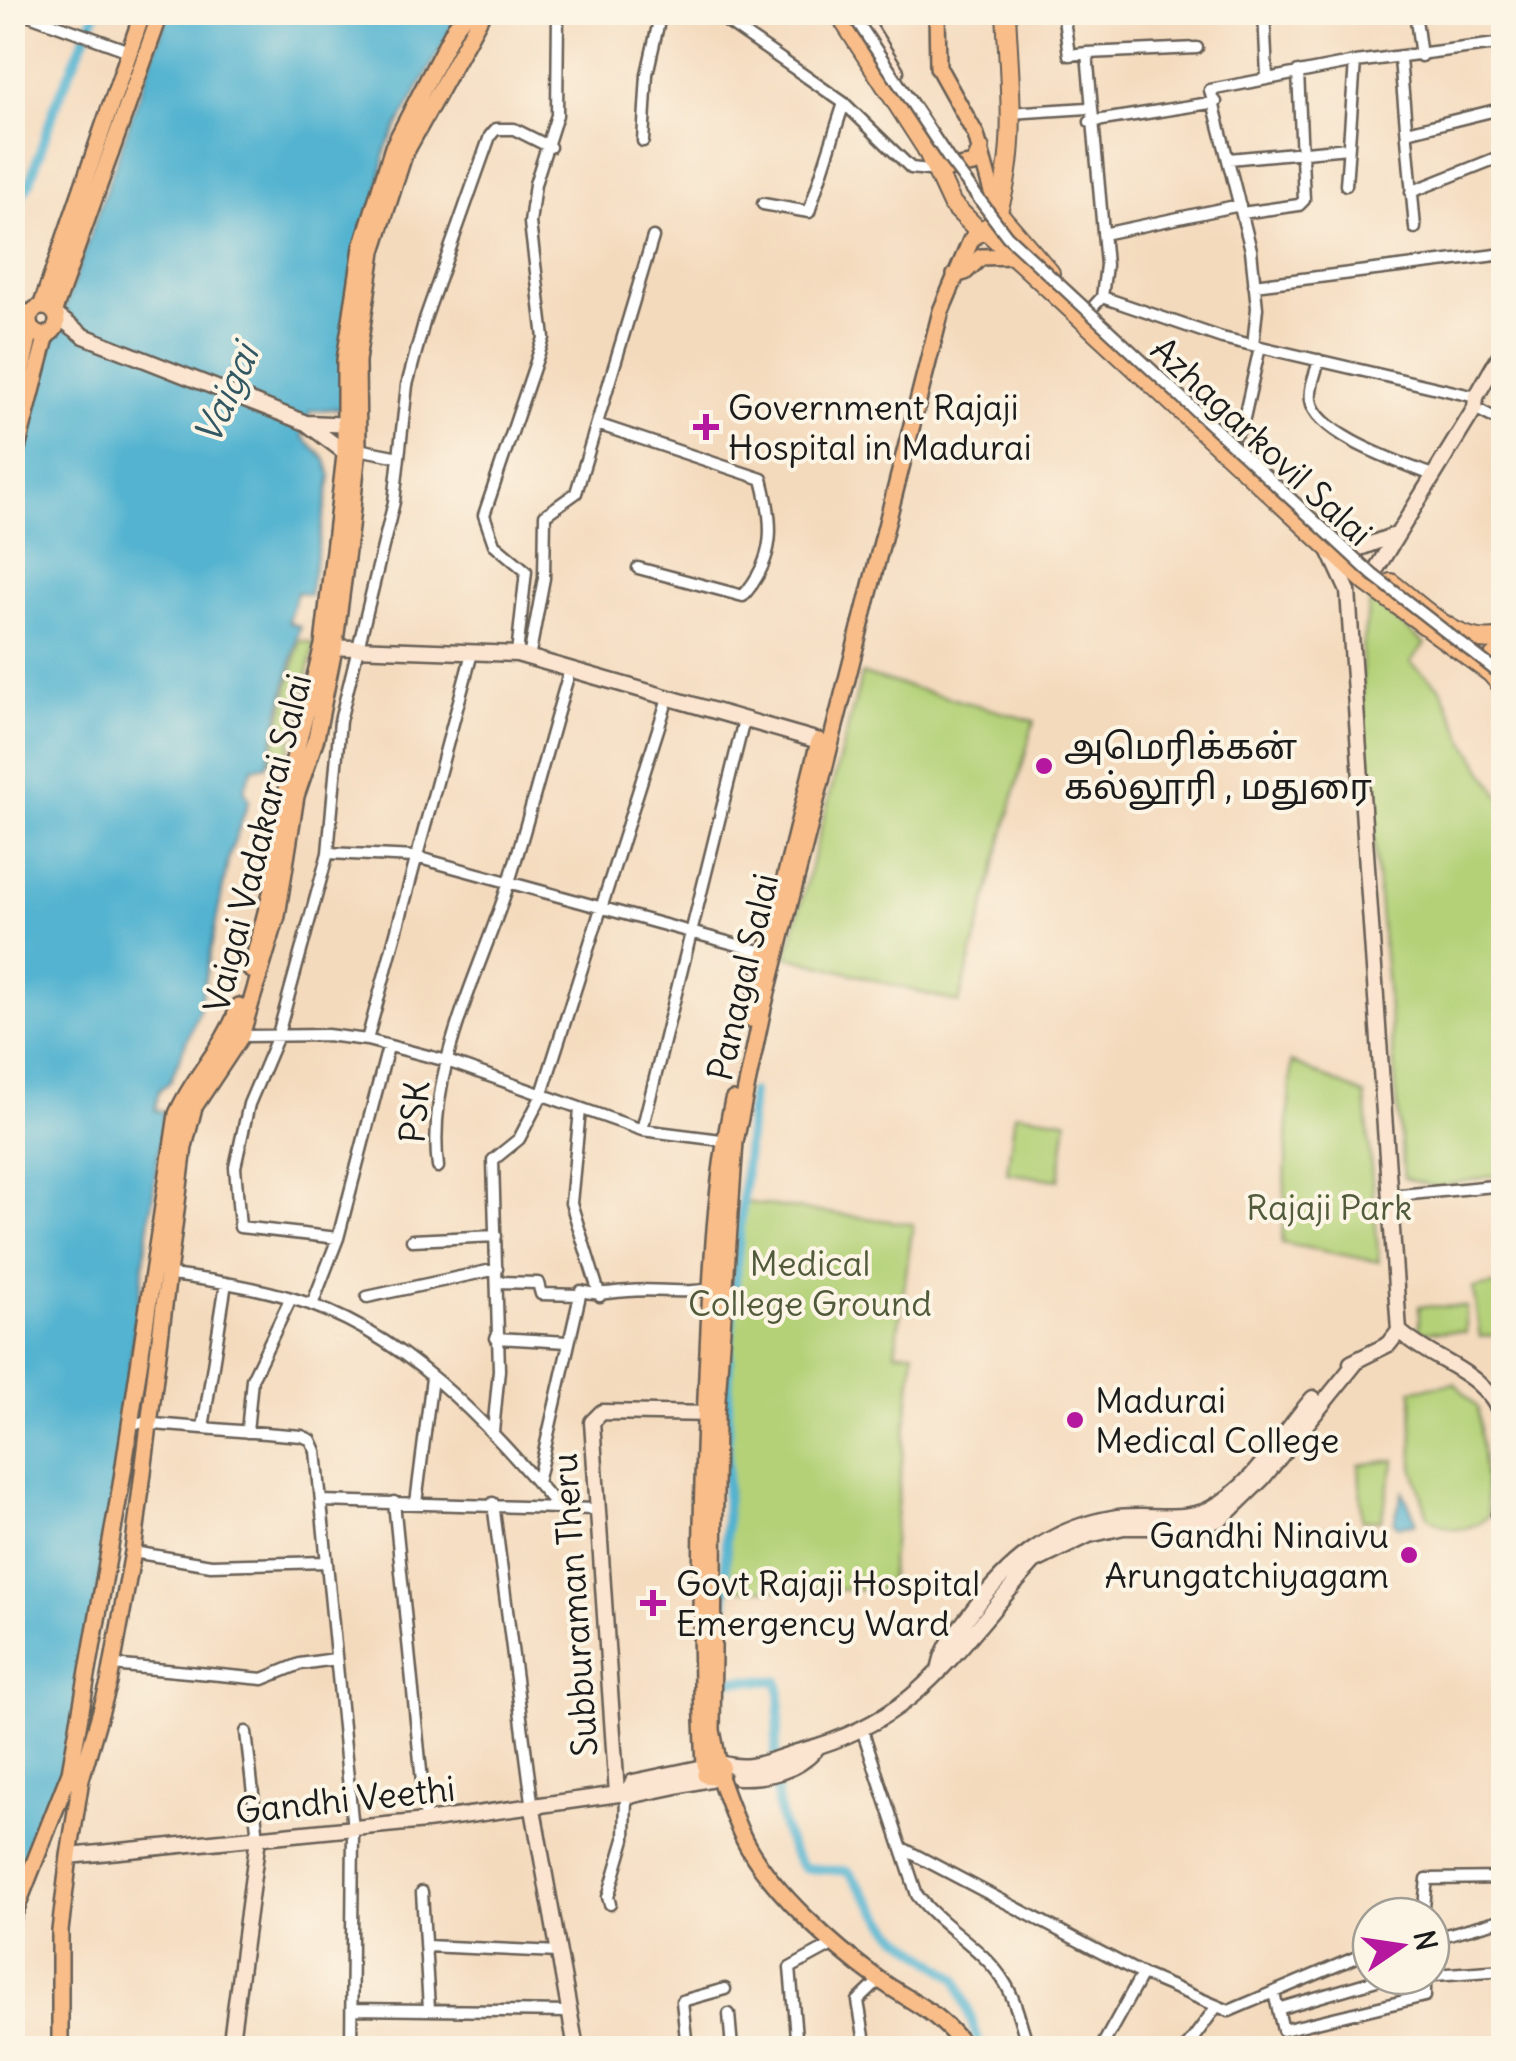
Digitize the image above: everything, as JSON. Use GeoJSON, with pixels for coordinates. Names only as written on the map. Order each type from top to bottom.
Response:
{"type":"FeatureCollection","features":[{"type":"Feature","properties":{"kind":"highway","name":"Azhagarkovil Salai"},"geometry":{"type":"LineString","coordinates":[[838,12],[937,171],[952,204],[1371,577],[1499,679]]}},
{"type":"Feature","properties":{"kind":"highway"},"geometry":{"type":"LineString","coordinates":[[983,231],[998,212],[1006,188],[1010,113],[1006,12]]}},
{"type":"Feature","properties":{"kind":"highway","name":"Azhagarkovil Salai"},"geometry":{"type":"LineString","coordinates":[[998,212],[1050,272],[1097,303],[1327,537]]}},
{"type":"Feature","properties":{"kind":"highway","name":"Azhagarkovil Salai"},"geometry":{"type":"LineString","coordinates":[[1371,577],[1463,637],[1494,640]]}},
{"type":"Feature","properties":{"kind":"highway"},"geometry":{"type":"LineString","coordinates":[[1499,679],[1494,657],[1504,651]]}},
{"type":"Feature","properties":{"kind":"main road"},"geometry":{"type":"LineString","coordinates":[[12,416],[143,12]]}},
{"type":"Feature","properties":{"kind":"main road"},"geometry":{"type":"LineString","coordinates":[[12,468],[44,320],[161,12]]}},
{"type":"Feature","properties":{"kind":"main road","name":"Vaigai Vadakarai Salai"},"geometry":{"type":"LineString","coordinates":[[60,2048],[60,1931],[68,1856],[81,1779],[112,1665],[132,1552],[171,1274],[184,1147],[194,1107],[240,1036],[277,916],[296,796],[316,738],[329,647],[347,452],[345,360],[362,246],[393,147],[454,27],[467,12]]}},
{"type":"Feature","properties":{"kind":"main road","name":"Vaigai Vadakarai Salai"},"geometry":{"type":"LineString","coordinates":[[347,424],[373,251],[404,155],[482,12]]}},
{"type":"Feature","properties":{"kind":"main road"},"geometry":{"type":"LineString","coordinates":[[937,12],[938,67],[981,148],[998,212]]}},
{"type":"Feature","properties":{"kind":"main road"},"geometry":{"type":"LineString","coordinates":[[937,171],[974,164],[981,148]]}},
{"type":"Feature","properties":{"kind":"main road","name":"Panagal Salai"},"geometry":{"type":"LineString","coordinates":[[771,954],[941,311],[955,274],[983,231]]}},
{"type":"Feature","properties":{"kind":"main road"},"geometry":{"type":"LineString","coordinates":[[955,274],[965,272],[981,258],[1014,256]]}},
{"type":"Feature","properties":{"kind":"main road","name":"Vaigai Vadakarai Salai"},"geometry":{"type":"LineString","coordinates":[[12,1919],[70,1772],[177,1114],[185,1095],[227,1040],[248,978],[272,889],[280,814],[329,647]]}},
{"type":"Feature","properties":{"kind":"main road","name":"Panagal Salai"},"geometry":{"type":"LineString","coordinates":[[819,741],[730,1142],[710,1414],[714,1769],[748,1847],[768,1876],[834,1944],[880,1980],[924,2005],[966,2048]]}},
{"type":"Feature","properties":{"kind":"street"},"geometry":{"type":"LineString","coordinates":[[21,12],[128,51]]}},
{"type":"Feature","properties":{"kind":"street"},"geometry":{"type":"LineString","coordinates":[[523,656],[526,571],[494,544],[484,514],[544,338],[530,223],[535,184],[558,116],[558,12]]}},
{"type":"Feature","properties":{"kind":"street"},"geometry":{"type":"LineString","coordinates":[[644,142],[647,74],[661,12]]}},
{"type":"Feature","properties":{"kind":"street"},"geometry":{"type":"LineString","coordinates":[[713,12],[844,103],[911,168],[937,171],[931,133],[921,112],[859,12]]}},
{"type":"Feature","properties":{"kind":"street"},"geometry":{"type":"LineString","coordinates":[[851,12],[948,158],[1007,236],[1373,576],[1499,679]]}},
{"type":"Feature","properties":{"kind":"street"},"geometry":{"type":"LineString","coordinates":[[1063,12],[1069,55],[1198,48]]}},
{"type":"Feature","properties":{"kind":"street"},"geometry":{"type":"LineString","coordinates":[[1264,12],[1268,76]]}},
{"type":"Feature","properties":{"kind":"street"},"geometry":{"type":"LineString","coordinates":[[1415,12],[1421,56]]}},
{"type":"Feature","properties":{"kind":"street"},"geometry":{"type":"LineString","coordinates":[[1232,438],[1242,426],[1256,346],[1254,285],[1241,209],[1210,90],[1355,62],[1504,44]]}},
{"type":"Feature","properties":{"kind":"street"},"geometry":{"type":"LineString","coordinates":[[1087,53],[1088,108],[1103,234],[1097,303],[1476,402],[1504,423]]}},
{"type":"Feature","properties":{"kind":"street"},"geometry":{"type":"LineString","coordinates":[[1400,59],[1415,228]]}},
{"type":"Feature","properties":{"kind":"street"},"geometry":{"type":"LineString","coordinates":[[1346,185],[1355,62]]}},
{"type":"Feature","properties":{"kind":"street"},"geometry":{"type":"LineString","coordinates":[[1103,234],[1241,209],[1301,204],[1298,72]]}},
{"type":"Feature","properties":{"kind":"street"},"geometry":{"type":"LineString","coordinates":[[1090,122],[1216,102]]}},
{"type":"Feature","properties":{"kind":"street"},"geometry":{"type":"LineString","coordinates":[[762,204],[809,212],[844,103]]}},
{"type":"Feature","properties":{"kind":"street"},"geometry":{"type":"LineString","coordinates":[[1010,113],[1088,108]]}},
{"type":"Feature","properties":{"kind":"street"},"geometry":{"type":"LineString","coordinates":[[1406,132],[1504,108]]}},
{"type":"Feature","properties":{"kind":"street"},"geometry":{"type":"LineString","coordinates":[[338,1238],[247,1230],[236,1218],[235,1167],[248,1104],[277,1038],[328,853],[340,721],[394,502],[407,384],[425,319],[490,136],[496,129],[514,129],[550,147]]}},
{"type":"Feature","properties":{"kind":"street"},"geometry":{"type":"LineString","coordinates":[[1229,159],[1348,148]]}},
{"type":"Feature","properties":{"kind":"street"},"geometry":{"type":"LineString","coordinates":[[1411,192],[1504,155]]}},
{"type":"Feature","properties":{"kind":"street"},"geometry":{"type":"LineString","coordinates":[[523,656],[544,578],[545,515],[576,493],[653,237]]}},
{"type":"Feature","properties":{"kind":"street"},"geometry":{"type":"LineString","coordinates":[[1254,285],[1504,254]]}},
{"type":"Feature","properties":{"kind":"street"},"geometry":{"type":"LineString","coordinates":[[12,305],[306,424],[347,452],[398,457]]}},
{"type":"Feature","properties":{"kind":"street"},"geometry":{"type":"LineString","coordinates":[[1350,622],[1371,577],[1504,348]]}},
{"type":"Feature","properties":{"kind":"street"},"geometry":{"type":"LineString","coordinates":[[1319,360],[1310,394],[1321,418],[1366,449],[1432,475]]}},
{"type":"Feature","properties":{"kind":"street"},"geometry":{"type":"LineString","coordinates":[[306,424],[347,424]]}},
{"type":"Feature","properties":{"kind":"street"},"geometry":{"type":"LineString","coordinates":[[597,424],[762,480],[772,544],[755,582],[744,596],[638,568]]}},
{"type":"Feature","properties":{"kind":"street"},"geometry":{"type":"LineString","coordinates":[[1327,537],[1360,548],[1380,544],[1398,532]]}},
{"type":"Feature","properties":{"kind":"street"},"geometry":{"type":"LineString","coordinates":[[1327,537],[1348,591],[1400,1331],[1422,1352],[1466,1372],[1493,1394],[1504,1419]]}},
{"type":"Feature","properties":{"kind":"street"},"geometry":{"type":"LineString","coordinates":[[329,647],[523,656],[819,741]]}},
{"type":"Feature","properties":{"kind":"street"},"geometry":{"type":"LineString","coordinates":[[368,1040],[472,653]]}},
{"type":"Feature","properties":{"kind":"street","name":"PSK"},"geometry":{"type":"LineString","coordinates":[[438,1168],[433,1130],[447,1062],[508,882],[570,670]]}},
{"type":"Feature","properties":{"kind":"street"},"geometry":{"type":"LineString","coordinates":[[493,1432],[499,1370],[493,1160],[519,1139],[541,1097],[668,698]]}},
{"type":"Feature","properties":{"kind":"street"},"geometry":{"type":"LineString","coordinates":[[642,1130],[744,720]]}},
{"type":"Feature","properties":{"kind":"street"},"geometry":{"type":"LineString","coordinates":[[328,853],[416,857],[771,954]]}},
{"type":"Feature","properties":{"kind":"street"},"geometry":{"type":"LineString","coordinates":[[240,1036],[327,1035],[368,1040],[447,1062],[642,1130],[730,1142]]}},
{"type":"Feature","properties":{"kind":"street"},"geometry":{"type":"LineString","coordinates":[[312,1305],[338,1238],[388,1047]]}},
{"type":"Feature","properties":{"kind":"street"},"geometry":{"type":"LineString","coordinates":[[580,1110],[572,1203],[600,1296]]}},
{"type":"Feature","properties":{"kind":"street"},"geometry":{"type":"LineString","coordinates":[[1390,1196],[1504,1185]]}},
{"type":"Feature","properties":{"kind":"street"},"geometry":{"type":"LineString","coordinates":[[412,1240],[496,1236]]}},
{"type":"Feature","properties":{"kind":"street"},"geometry":{"type":"LineString","coordinates":[[367,1297],[497,1269]]}},
{"type":"Feature","properties":{"kind":"street"},"geometry":{"type":"LineString","coordinates":[[171,1274],[291,1298],[366,1329],[470,1407],[558,1508]]}},
{"type":"Feature","properties":{"kind":"street"},"geometry":{"type":"LineString","coordinates":[[203,1428],[226,1282]]}},
{"type":"Feature","properties":{"kind":"street"},"geometry":{"type":"LineString","coordinates":[[496,1282],[538,1283],[541,1294],[580,1295]]}},
{"type":"Feature","properties":{"kind":"street"},"geometry":{"type":"LineString","coordinates":[[538,1483],[581,1291],[600,1296],[630,1290],[688,1294],[719,1288]]}},
{"type":"Feature","properties":{"kind":"street"},"geometry":{"type":"LineString","coordinates":[[246,1432],[252,1379],[291,1298]]}},
{"type":"Feature","properties":{"kind":"street"},"geometry":{"type":"LineString","coordinates":[[1029,2048],[1008,1986],[976,1951],[931,1913],[917,1894],[862,1729],[921,1693],[1034,1562],[1056,1548],[1124,1527],[1200,1527],[1222,1518],[1262,1479],[1358,1360],[1388,1344],[1400,1331]]}},
{"type":"Feature","properties":{"kind":"street"},"geometry":{"type":"LineString","coordinates":[[496,1338],[568,1342]]}},
{"type":"Feature","properties":{"kind":"street"},"geometry":{"type":"LineString","coordinates":[[416,1503],[432,1378]]}},
{"type":"Feature","properties":{"kind":"street","name":"Subburaman Theru"},"geometry":{"type":"LineString","coordinates":[[621,1794],[592,1422],[596,1415],[610,1411],[710,1414]]}},
{"type":"Feature","properties":{"kind":"street"},"geometry":{"type":"LineString","coordinates":[[129,1422],[310,1440],[316,1451],[353,1828],[351,2048]]}},
{"type":"Feature","properties":{"kind":"street"},"geometry":{"type":"LineString","coordinates":[[1504,1495],[1499,1514],[1504,1529]]}},
{"type":"Feature","properties":{"kind":"street"},"geometry":{"type":"LineString","coordinates":[[321,1501],[596,1508]]}},
{"type":"Feature","properties":{"kind":"street"},"geometry":{"type":"LineString","coordinates":[[394,1502],[426,1821]]}},
{"type":"Feature","properties":{"kind":"street"},"geometry":{"type":"LineString","coordinates":[[493,1503],[533,1808],[576,2048]]}},
{"type":"Feature","properties":{"kind":"street"},"geometry":{"type":"LineString","coordinates":[[132,1552],[211,1564],[325,1562]]}},
{"type":"Feature","properties":{"kind":"street"},"geometry":{"type":"LineString","coordinates":[[112,1665],[263,1679],[300,1664],[335,1659]]}},
{"type":"Feature","properties":{"kind":"street","name":"Gandhi Veethi"},"geometry":{"type":"LineString","coordinates":[[68,1856],[426,1821],[634,1795],[714,1769],[805,1762],[816,1750],[862,1729]]}},
{"type":"Feature","properties":{"kind":"street"},"geometry":{"type":"LineString","coordinates":[[230,2048],[258,1838],[246,1732]]}},
{"type":"Feature","properties":{"kind":"street"},"geometry":{"type":"LineString","coordinates":[[610,1904],[608,1897],[625,1839],[621,1794]]}},
{"type":"Feature","properties":{"kind":"street"},"geometry":{"type":"LineString","coordinates":[[904,1850],[1142,1974],[1217,2006],[1238,2009],[1294,1980],[1351,1959]]}},
{"type":"Feature","properties":{"kind":"street"},"geometry":{"type":"LineString","coordinates":[[1426,1896],[1428,1879],[1504,1878]]}},
{"type":"Feature","properties":{"kind":"street"},"geometry":{"type":"LineString","coordinates":[[422,1892],[429,2009]]}},
{"type":"Feature","properties":{"kind":"street"},"geometry":{"type":"LineString","coordinates":[[1451,1934],[1504,1919]]}},
{"type":"Feature","properties":{"kind":"street"},"geometry":{"type":"LineString","coordinates":[[797,2048],[790,1968],[834,1944]]}},
{"type":"Feature","properties":{"kind":"street"},"geometry":{"type":"LineString","coordinates":[[426,1946],[558,1952]]}},
{"type":"Feature","properties":{"kind":"street"},"geometry":{"type":"LineString","coordinates":[[1451,1974],[1504,1970]]}},
{"type":"Feature","properties":{"kind":"street"},"geometry":{"type":"LineString","coordinates":[[1101,2048],[1142,1974]]}},
{"type":"Feature","properties":{"kind":"street"},"geometry":{"type":"LineString","coordinates":[[866,2048],[858,2001],[880,1980]]}},
{"type":"Feature","properties":{"kind":"street"},"geometry":{"type":"LineString","coordinates":[[1280,2008],[1351,1988]]}},
{"type":"Feature","properties":{"kind":"street"},"geometry":{"type":"LineString","coordinates":[[687,2048],[682,2001],[726,1989]]}},
{"type":"Feature","properties":{"kind":"street"},"geometry":{"type":"LineString","coordinates":[[1274,1992],[1283,2030],[1425,1996]]}},
{"type":"Feature","properties":{"kind":"street"},"geometry":{"type":"LineString","coordinates":[[1186,2048],[1217,2006]]}},
{"type":"Feature","properties":{"kind":"street"},"geometry":{"type":"LineString","coordinates":[[352,2009],[569,2012]]}},
{"type":"Feature","properties":{"kind":"street"},"geometry":{"type":"LineString","coordinates":[[728,2014],[732,2048]]}},
{"type":"Feature","properties":{"kind":"green space"},"geometry":{"type":"Polygon","coordinates":[[[1370,599],[1425,644],[1410,662],[1441,688],[1465,741],[1503,801],[1503,1174],[1436,1187],[1404,1178],[1363,720],[1362,648],[1370,599]]]}},
{"type":"Feature","properties":{"kind":"green space"},"geometry":{"type":"Polygon","coordinates":[[[300,640],[315,644],[286,764],[271,761],[300,640]]]}},
{"type":"Feature","properties":{"kind":"green space"},"geometry":{"type":"Polygon","coordinates":[[[862,674],[1034,721],[959,1003],[787,956],[862,674]]]}},
{"type":"Feature","properties":{"kind":"green space","name":"Rajaji Park"},"geometry":{"type":"Polygon","coordinates":[[[1291,1062],[1365,1095],[1379,1262],[1282,1243],[1291,1062]]]}},
{"type":"Feature","properties":{"kind":"green space"},"geometry":{"type":"Polygon","coordinates":[[[1015,1113],[1067,1120],[1059,1180],[1007,1173],[1015,1113]]]}},
{"type":"Feature","properties":{"kind":"green space","name":"Medical College Ground"},"geometry":{"type":"Polygon","coordinates":[[[743,1202],[913,1224],[895,1352],[914,1352],[888,1590],[729,1589],[732,1355],[743,1202]]]}},
{"type":"Feature","properties":{"kind":"green space"},"geometry":{"type":"Polygon","coordinates":[[[1503,1284],[1503,1334],[1480,1337],[1473,1288],[1503,1284]]]}},
{"type":"Feature","properties":{"kind":"green space"},"geometry":{"type":"Polygon","coordinates":[[[1419,1306],[1466,1307],[1466,1332],[1419,1331],[1419,1306]]]}},
{"type":"Feature","properties":{"kind":"green space"},"geometry":{"type":"Polygon","coordinates":[[[1455,1383],[1478,1408],[1488,1516],[1458,1529],[1428,1517],[1413,1467],[1412,1390],[1455,1383]]]}},
{"type":"Feature","properties":{"kind":"green space"},"geometry":{"type":"Polygon","coordinates":[[[1395,1460],[1381,1520],[1362,1520],[1359,1465],[1395,1460]]]}},
{"type":"Feature","properties":{"kind":"water","name":"Vaigai"},"geometry":{"type":"Polygon","coordinates":[[[168,13],[460,13],[386,148],[341,408],[310,411],[302,436],[326,460],[331,476],[309,595],[297,592],[288,622],[300,627],[267,765],[253,768],[244,789],[249,800],[229,856],[199,1010],[170,1082],[159,1090],[155,1110],[164,1112],[104,1562],[58,1787],[13,1897],[13,495],[49,351],[168,13]]]}},
{"type":"Feature","properties":{"kind":"water"},"geometry":{"type":"Polygon","coordinates":[[[1403,1492],[1416,1520],[1415,1524],[1398,1526],[1394,1522],[1403,1492]]]}},
{"type":"Feature","properties":{"kind":"waterway"},"geometry":{"type":"LineString","coordinates":[[12,209],[30,182],[55,106],[96,12]]}},
{"type":"Feature","properties":{"kind":"waterway"},"geometry":{"type":"LineString","coordinates":[[752,1093],[729,1348],[725,1593],[719,1680],[778,1681],[776,1791],[795,1856],[804,1868],[848,1871],[894,1932],[957,1979],[981,2048]]}},
{"type":"Feature","properties":{"kind":"place","name":"Government Rajaji Hospital in Madurai"},"geometry":{"type":"Point","coordinates":[706,427]}},
{"type":"Feature","properties":{"kind":"place","name":"அமெரிக்கன் கல்லூரி , மதுரை"},"geometry":{"type":"Point","coordinates":[1044,766]}},
{"type":"Feature","properties":{"kind":"place","name":"Madurai Medical College"},"geometry":{"type":"Point","coordinates":[1075,1420]}},
{"type":"Feature","properties":{"kind":"place","name":"Gandhi Ninaivu Arungatchiyagam"},"geometry":{"type":"Point","coordinates":[1409,1555]}},
{"type":"Feature","properties":{"kind":"place","name":"Govt Rajaji Hospital Emergency Ward"},"geometry":{"type":"Point","coordinates":[653,1603]}}]}
